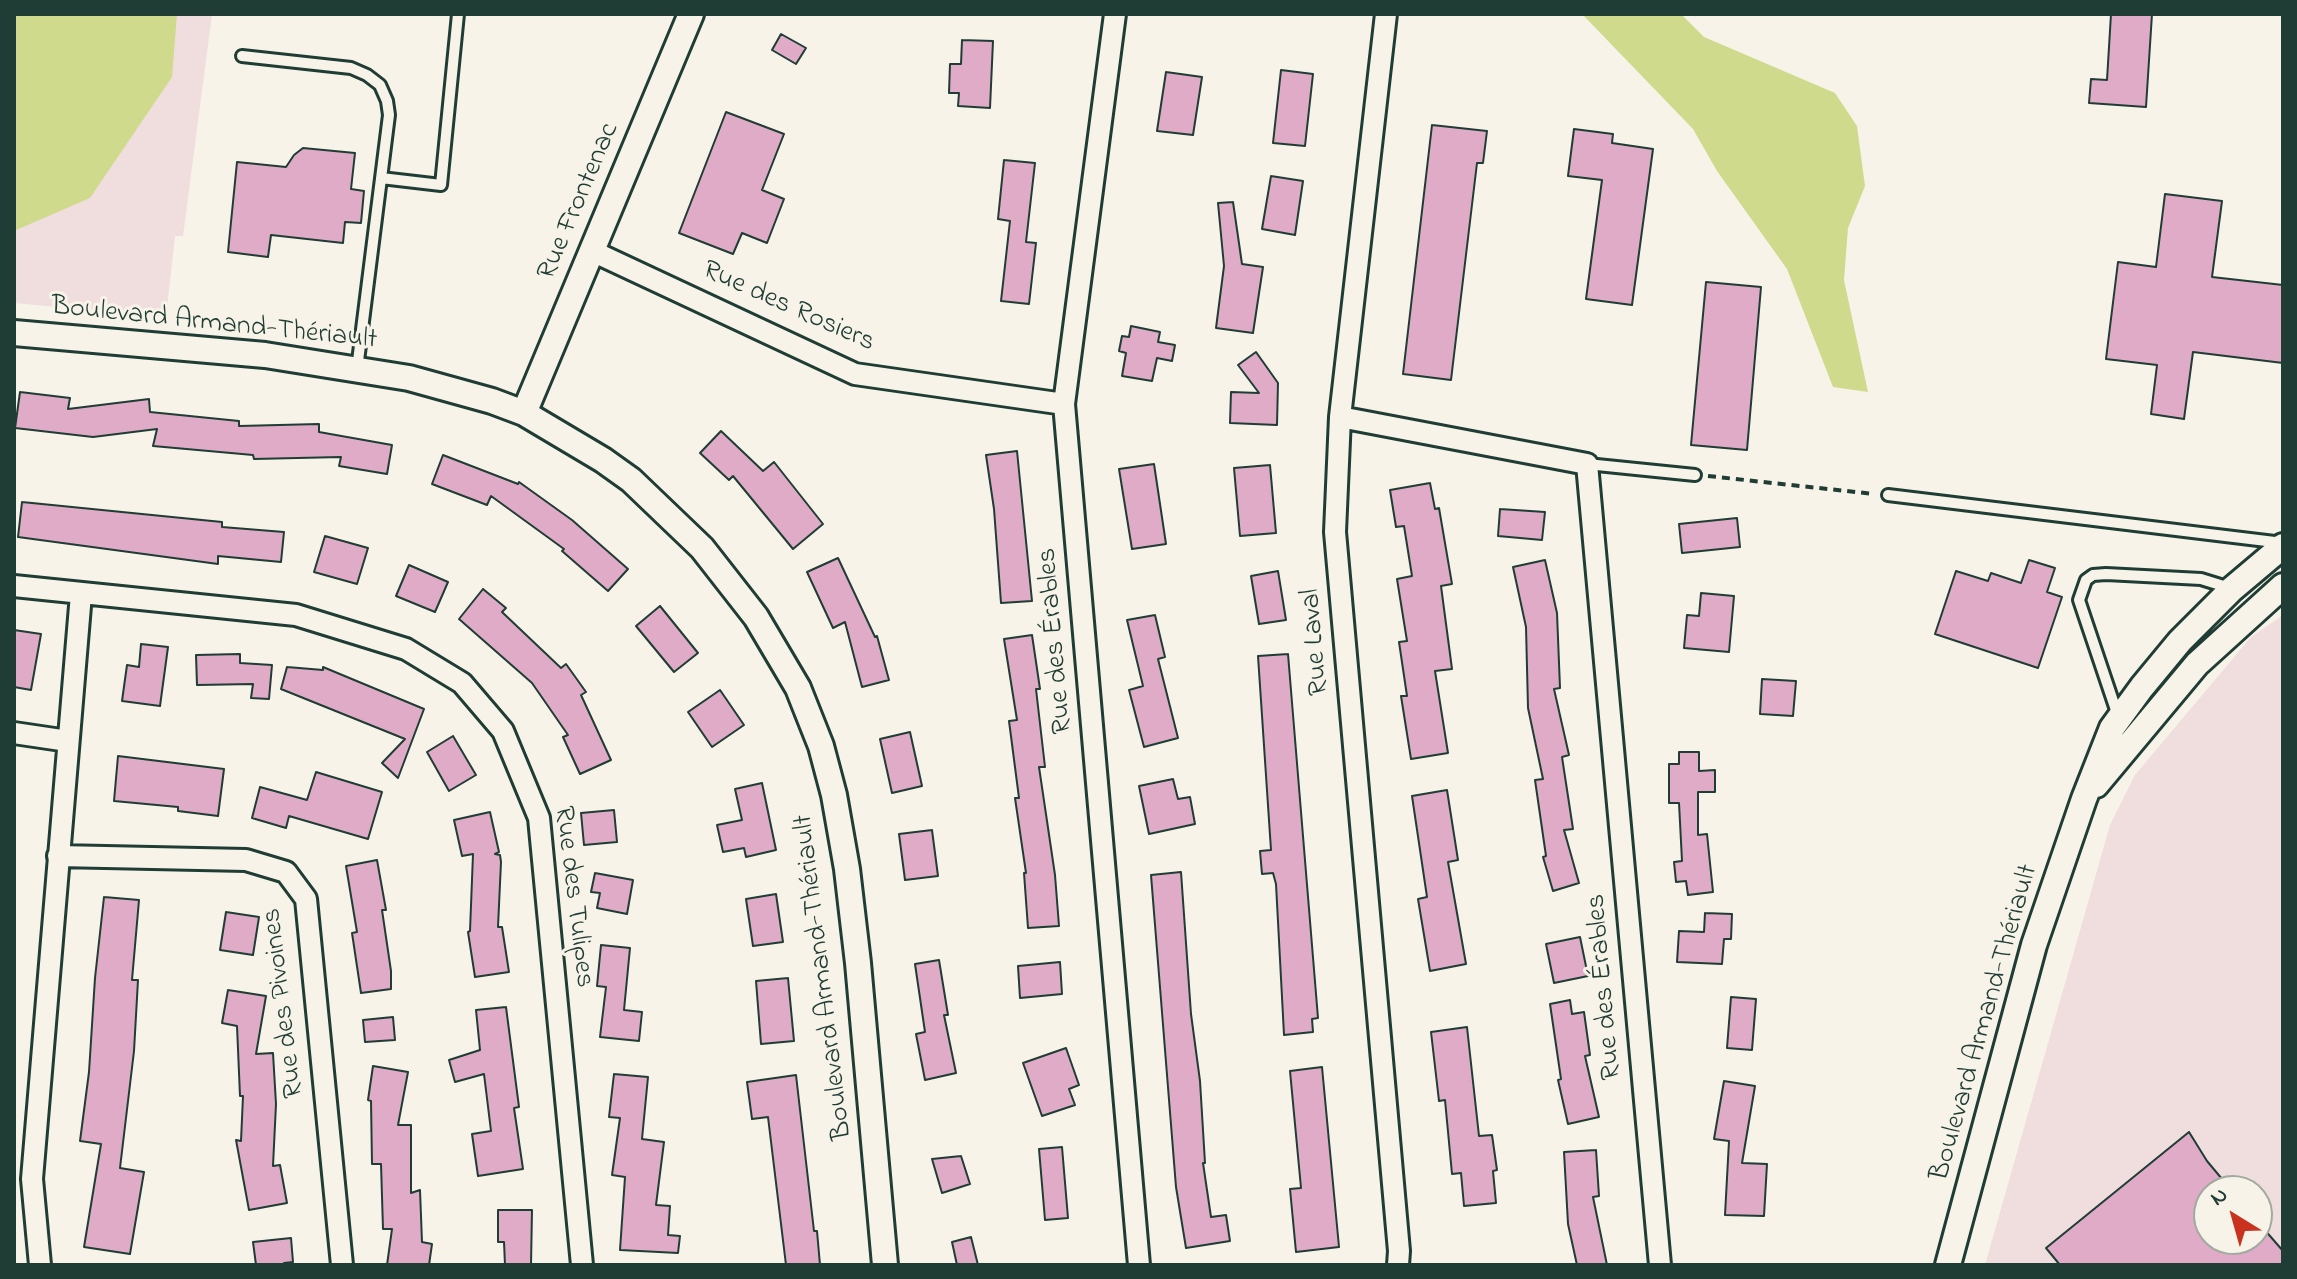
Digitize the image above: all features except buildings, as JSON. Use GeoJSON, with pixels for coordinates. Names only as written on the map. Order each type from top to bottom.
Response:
{"type":"FeatureCollection","features":[{"type":"Feature","properties":{"kind":"street","name":"Rue Frontenac"},"geometry":{"type":"LineString","coordinates":[[524,413],[691,14]]}},
{"type":"Feature","properties":{"kind":"street","name":"Rue des Érables"},"geometry":{"type":"LineString","coordinates":[[1115,14],[1064,404],[1139,1265]]}},
{"type":"Feature","properties":{"kind":"street","name":"Rue Laval"},"geometry":{"type":"LineString","coordinates":[[1386,14],[1340,417],[1335,532],[1398,1265]]}},
{"type":"Feature","properties":{"kind":"street","name":"Rue des Rosiers"},"geometry":{"type":"LineString","coordinates":[[592,251],[855,374],[1064,404]]}},
{"type":"Feature","properties":{"kind":"street","name":"Boulevard Armand-Thériault"},"geometry":{"type":"LineString","coordinates":[[14,333],[265,355],[357,369],[451,389],[524,413],[603,460],[631,480],[673,518],[732,584],[771,641],[798,688],[821,746],[834,795],[847,869],[885,1265]]}},
{"type":"Feature","properties":{"kind":"street"},"geometry":{"type":"LineString","coordinates":[[1340,417],[1587,464]]}},
{"type":"Feature","properties":{"kind":"street","name":"Rue des Érables"},"geometry":{"type":"LineString","coordinates":[[1587,464],[1660,1265]]}},
{"type":"Feature","properties":{"kind":"street","name":"Boulevard Armand-Thériault"},"geometry":{"type":"LineString","coordinates":[[1948,1265],[2034,945],[2112,728],[2180,641],[2232,589],[2283,545]]}},
{"type":"Feature","properties":{"kind":"street","name":"Rue des Tulipes"},"geometry":{"type":"LineString","coordinates":[[14,586],[296,615],[406,649],[462,683],[503,731],[539,818],[582,1265]]}},
{"type":"Feature","properties":{"kind":"street","name":"Boulevard Armand-Thériault"},"geometry":{"type":"LineString","coordinates":[[2084,799],[2197,664],[2283,586]]}},
{"type":"Feature","properties":{"kind":"street"},"geometry":{"type":"LineString","coordinates":[[40,1265],[32,1179],[81,594]]}},
{"type":"Feature","properties":{"kind":"street"},"geometry":{"type":"LineString","coordinates":[[14,733],[68,741]]}},
{"type":"Feature","properties":{"kind":"street","name":"Rue des Pivoines"},"geometry":{"type":"LineString","coordinates":[[58,856],[246,860],[286,872],[306,899],[342,1265]]}},
{"type":"Feature","properties":{"kind":"lane"},"geometry":{"type":"LineString","coordinates":[[381,178],[441,185],[458,14]]}},
{"type":"Feature","properties":{"kind":"lane"},"geometry":{"type":"LineString","coordinates":[[242,56],[351,68],[380,85],[387,101],[389,115],[357,369]]}},
{"type":"Feature","properties":{"kind":"lane"},"geometry":{"type":"LineString","coordinates":[[1587,464],[1695,475]]}},
{"type":"Feature","properties":{"kind":"lane"},"geometry":{"type":"LineString","coordinates":[[1888,495],[2283,545]]}},
{"type":"Feature","properties":{"kind":"lane"},"geometry":{"type":"LineString","coordinates":[[2119,719],[2079,600],[2086,580],[2093,575],[2137,575],[2201,579],[2232,589]]}},
{"type":"Feature","properties":{"kind":"path"},"geometry":{"type":"LineString","coordinates":[[1695,475],[1888,495]]}},
{"type":"Feature","properties":{"kind":"shaded area"},"geometry":{"type":"Polygon","coordinates":[[[14,14],[212,14],[183,236],[175,236],[166,317],[14,303],[14,14]]]}},
{"type":"Feature","properties":{"kind":"shaded area"},"geometry":{"type":"Polygon","coordinates":[[[2283,615],[2283,1265],[1985,1265],[2110,825],[2135,775],[2251,637],[2283,615]]]}},
{"type":"Feature","properties":{"kind":"green space"},"geometry":{"type":"Polygon","coordinates":[[[14,14],[177,14],[172,77],[90,198],[14,231],[14,14]]]}},
{"type":"Feature","properties":{"kind":"green space"},"geometry":{"type":"Polygon","coordinates":[[[1582,14],[1681,14],[1704,37],[1835,93],[1857,126],[1865,186],[1848,228],[1844,280],[1868,392],[1833,387],[1787,269],[1717,171],[1693,129],[1582,14]]]}}]}
